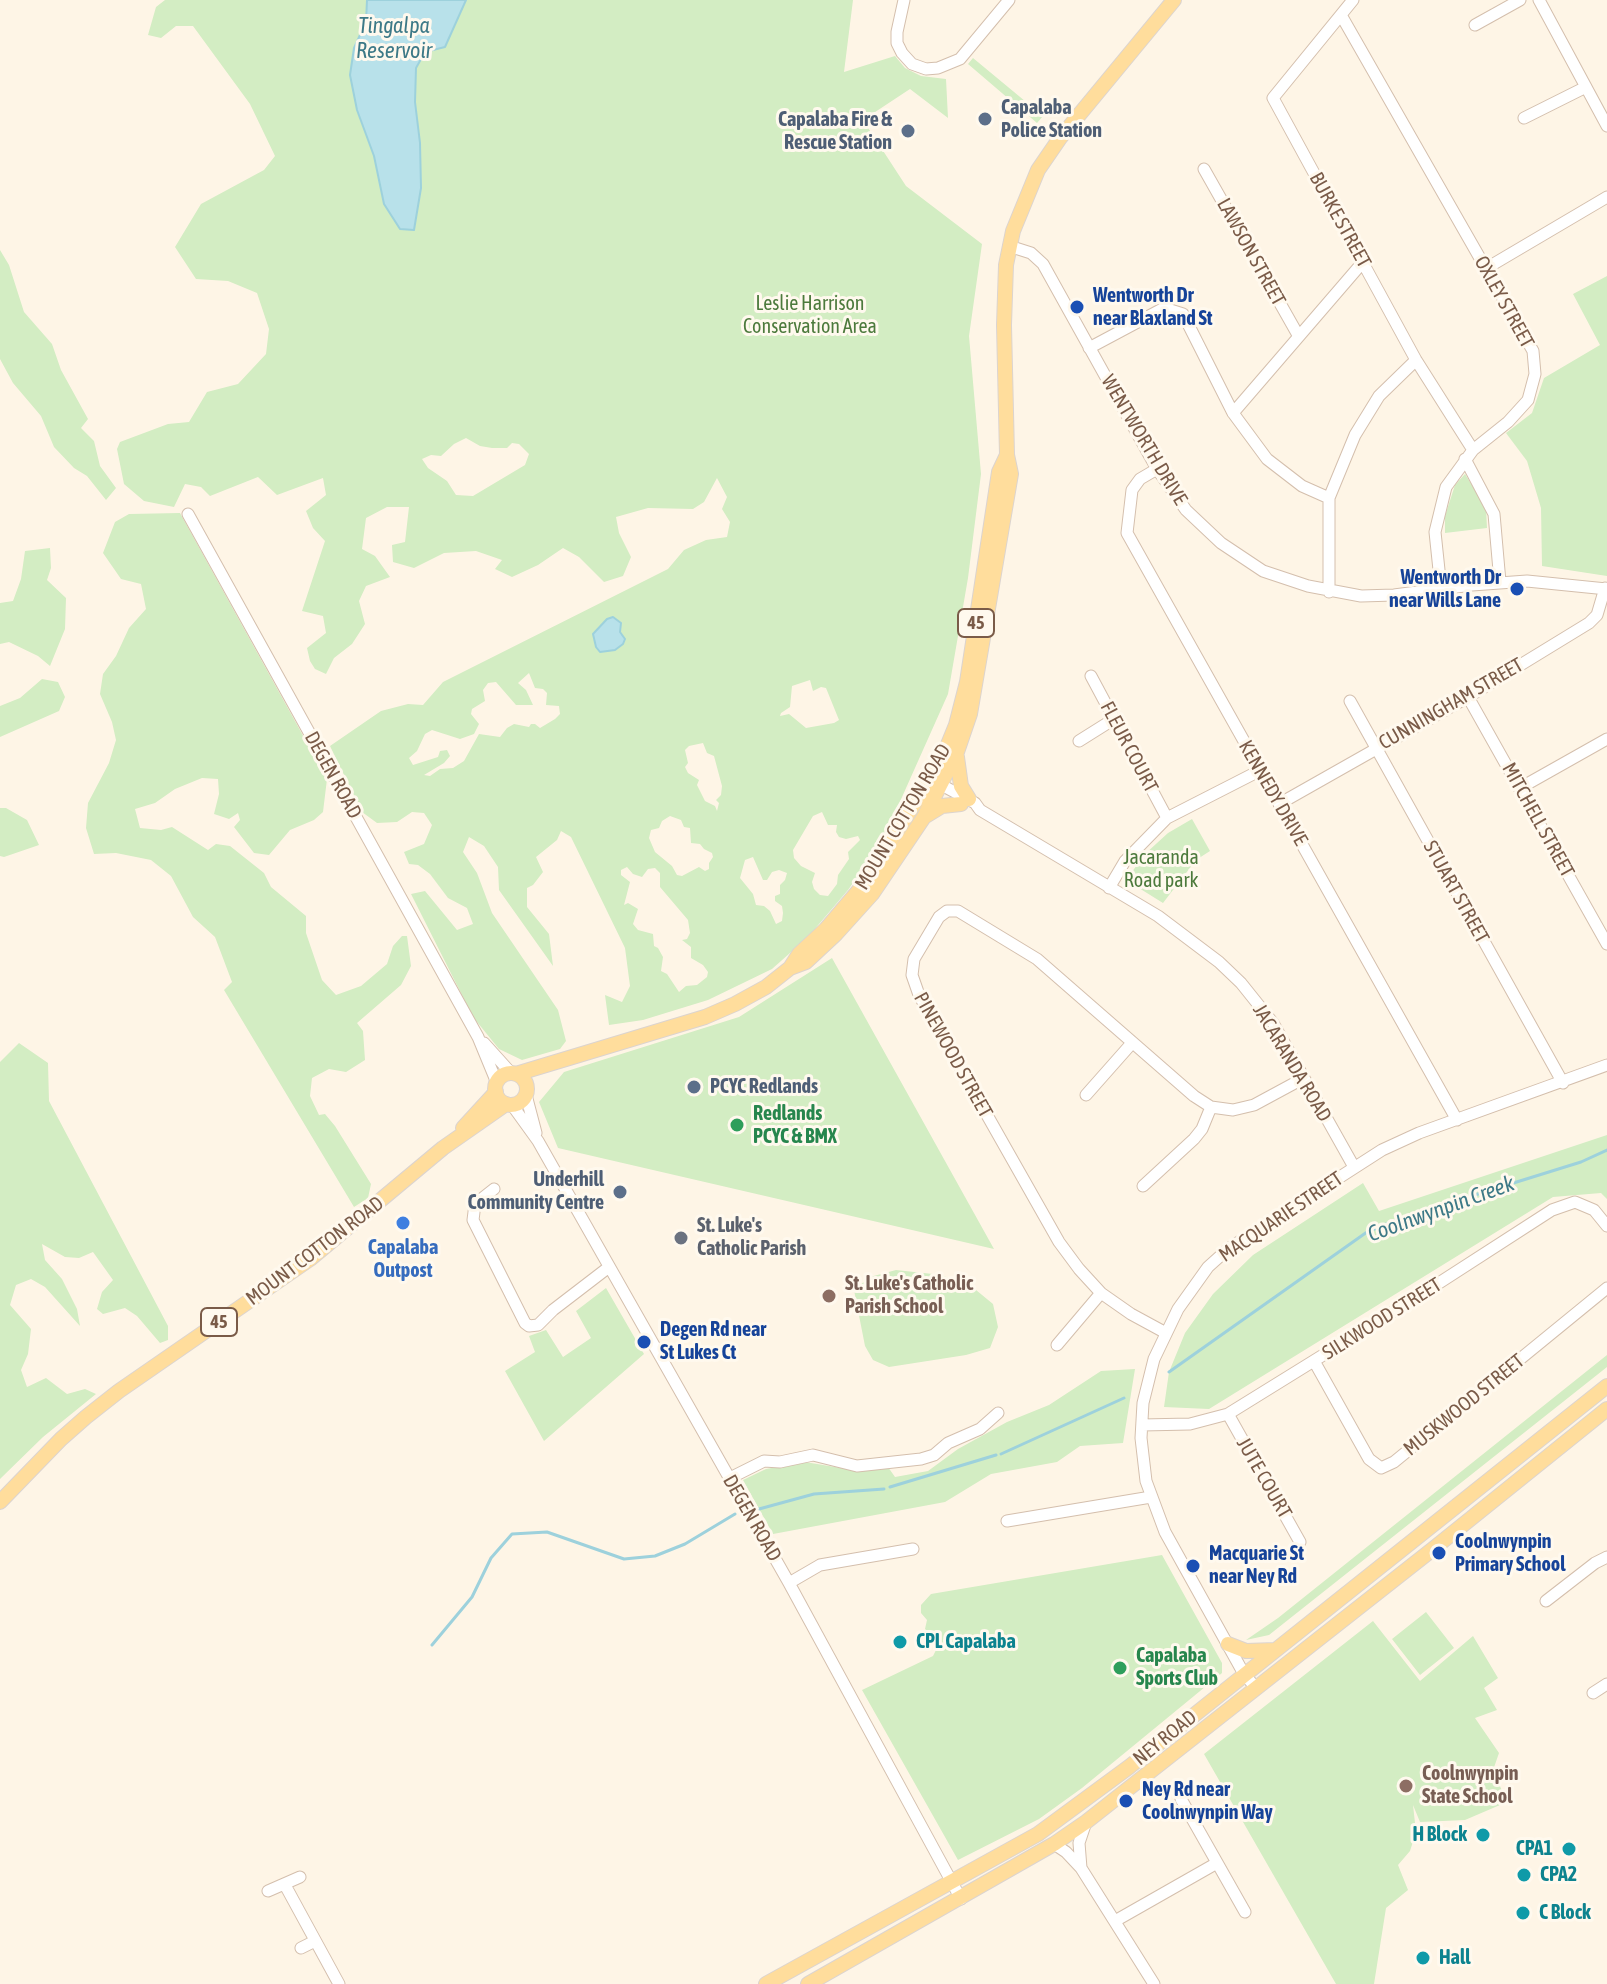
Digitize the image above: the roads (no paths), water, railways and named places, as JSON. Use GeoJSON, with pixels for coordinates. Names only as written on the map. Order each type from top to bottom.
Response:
{"type":"FeatureCollection","features":[{"type":"Feature","properties":{"kind":"main road","name":"MOUNT COTTON ROAD"},"geometry":{"type":"LineString","coordinates":[[790,968],[799,954],[826,929],[860,889],[957,752],[975,694],[1011,474],[1007,455],[1004,325],[1009,246],[1021,208],[1046,160],[1083,109],[1174,0]]}},
{"type":"Feature","properties":{"kind":"main road","name":"MOUNT COTTON ROAD"},"geometry":{"type":"LineString","coordinates":[[514,1073],[705,1017],[735,1004],[790,968],[806,962],[854,914],[924,817],[956,725],[967,682],[999,472],[1007,455]]}},
{"type":"Feature","properties":{"kind":"main road"},"geometry":{"type":"LineString","coordinates":[[924,817],[942,806],[970,805],[959,778],[957,752]]}},
{"type":"Feature","properties":{"kind":"main road","name":"MOUNT COTTON ROAD"},"geometry":{"type":"LineString","coordinates":[[526,1091],[537,1075],[557,1062]]}},
{"type":"Feature","properties":{"kind":"main road"},"geometry":{"type":"LineString","coordinates":[[514,1073],[524,1079],[526,1091]]}},
{"type":"Feature","properties":{"kind":"main road","name":"45"},"geometry":{"type":"LineString","coordinates":[[496,1087],[502,1076],[514,1073]]}},
{"type":"Feature","properties":{"kind":"main road","name":"MOUNT COTTON ROAD"},"geometry":{"type":"LineString","coordinates":[[443,1148],[496,1087]]}},
{"type":"Feature","properties":{"kind":"main road"},"geometry":{"type":"LineString","coordinates":[[496,1087],[499,1099],[509,1104]]}},
{"type":"Feature","properties":{"kind":"main road","name":"45"},"geometry":{"type":"LineString","coordinates":[[509,1104],[520,1102],[526,1091]]}},
{"type":"Feature","properties":{"kind":"main road","name":"MOUNT COTTON ROAD"},"geometry":{"type":"LineString","coordinates":[[0,1502],[86,1417],[310,1259],[443,1148],[509,1104]]}},
{"type":"Feature","properties":{"kind":"main road","name":"NEY ROAD"},"geometry":{"type":"LineString","coordinates":[[766,1984],[1038,1834],[1129,1767],[1607,1386]]}},
{"type":"Feature","properties":{"kind":"main road","name":"NEY ROAD"},"geometry":{"type":"LineString","coordinates":[[808,1984],[961,1899],[1086,1822],[1607,1409]]}},
{"type":"Feature","properties":{"kind":"main road"},"geometry":{"type":"LineString","coordinates":[[1228,1644],[1255,1652],[1275,1650]]}},
{"type":"Feature","properties":{"kind":"street"},"geometry":{"type":"LineString","coordinates":[[904,0],[897,43],[912,64],[926,69],[938,68],[960,59],[1009,0]]}},
{"type":"Feature","properties":{"kind":"street","name":"BURKE STREET"},"geometry":{"type":"LineString","coordinates":[[1353,0],[1273,98],[1469,454],[1494,514],[1500,582]]}},
{"type":"Feature","properties":{"kind":"street"},"geometry":{"type":"LineString","coordinates":[[1475,25],[1520,0]]}},
{"type":"Feature","properties":{"kind":"street"},"geometry":{"type":"LineString","coordinates":[[1539,0],[1607,126]]}},
{"type":"Feature","properties":{"kind":"street","name":"OXLEY STREET"},"geometry":{"type":"LineString","coordinates":[[1341,15],[1533,351],[1535,374],[1528,400],[1508,422],[1469,454],[1446,487],[1435,542],[1441,589]]}},
{"type":"Feature","properties":{"kind":"street"},"geometry":{"type":"LineString","coordinates":[[1524,118],[1586,87]]}},
{"type":"Feature","properties":{"kind":"street","name":"LAWSON STREET"},"geometry":{"type":"LineString","coordinates":[[1204,169],[1298,335]]}},
{"type":"Feature","properties":{"kind":"street"},"geometry":{"type":"LineString","coordinates":[[1485,269],[1607,197]]}},
{"type":"Feature","properties":{"kind":"street","name":"WENTWORTH DRIVE"},"geometry":{"type":"LineString","coordinates":[[1009,246],[1031,253],[1043,264],[1157,469],[1186,510],[1231,550],[1263,571],[1329,592],[1380,596],[1500,582],[1561,583],[1606,589]]}},
{"type":"Feature","properties":{"kind":"street"},"geometry":{"type":"LineString","coordinates":[[1233,413],[1363,262]]}},
{"type":"Feature","properties":{"kind":"street"},"geometry":{"type":"LineString","coordinates":[[1089,348],[1164,308],[1183,314],[1233,413],[1267,459],[1302,486],[1329,498]]}},
{"type":"Feature","properties":{"kind":"street"},"geometry":{"type":"LineString","coordinates":[[1329,592],[1329,498],[1355,435],[1379,396],[1416,360]]}},
{"type":"Feature","properties":{"kind":"street","name":"KENNEDY DRIVE"},"geometry":{"type":"LineString","coordinates":[[1157,469],[1140,479],[1132,490],[1127,533],[1457,1120]]}},
{"type":"Feature","properties":{"kind":"street","name":"DEGEN ROAD"},"geometry":{"type":"LineString","coordinates":[[188,514],[478,1037],[496,1087]]}},
{"type":"Feature","properties":{"kind":"street","name":"CUNNINGHAM STREET"},"geometry":{"type":"LineString","coordinates":[[1279,804],[1468,697],[1593,619],[1606,589]]}},
{"type":"Feature","properties":{"kind":"street","name":"FLEUR COURT"},"geometry":{"type":"LineString","coordinates":[[1091,676],[1167,818]]}},
{"type":"Feature","properties":{"kind":"street","name":"MITCHELL STREET"},"geometry":{"type":"LineString","coordinates":[[1468,697],[1607,944]]}},
{"type":"Feature","properties":{"kind":"street","name":"STUART STREET"},"geometry":{"type":"LineString","coordinates":[[1350,701],[1563,1083]]}},
{"type":"Feature","properties":{"kind":"street"},"geometry":{"type":"LineString","coordinates":[[1079,741],[1114,719]]}},
{"type":"Feature","properties":{"kind":"street"},"geometry":{"type":"LineString","coordinates":[[1520,788],[1607,739]]}},
{"type":"Feature","properties":{"kind":"street"},"geometry":{"type":"LineString","coordinates":[[1109,888],[1125,861],[1167,818],[1259,771]]}},
{"type":"Feature","properties":{"kind":"street","name":"JACARANDA ROAD"},"geometry":{"type":"LineString","coordinates":[[934,785],[1192,940],[1241,983],[1273,1023],[1354,1167]]}},
{"type":"Feature","properties":{"kind":"street","name":"PINEWOOD STREET"},"geometry":{"type":"LineString","coordinates":[[1166,1333],[1101,1293],[1059,1242],[919,995],[912,975],[914,959],[939,917],[947,911],[958,911],[1037,959],[1194,1096],[1211,1107]]}},
{"type":"Feature","properties":{"kind":"street","name":"DEGEN ROAD"},"geometry":{"type":"LineString","coordinates":[[478,1037],[514,1073]]}},
{"type":"Feature","properties":{"kind":"street"},"geometry":{"type":"LineString","coordinates":[[1086,1095],[1132,1043]]}},
{"type":"Feature","properties":{"kind":"street","name":"MACQUARIE STREET"},"geometry":{"type":"LineString","coordinates":[[1256,1688],[1244,1674],[1171,1545],[1151,1497],[1142,1454],[1143,1403],[1154,1359],[1191,1288],[1228,1249],[1399,1141],[1607,1065]]}},
{"type":"Feature","properties":{"kind":"street"},"geometry":{"type":"LineString","coordinates":[[1143,1186],[1194,1139],[1211,1107],[1233,1110],[1254,1105],[1304,1078]]}},
{"type":"Feature","properties":{"kind":"street","name":"DEGEN ROAD"},"geometry":{"type":"LineString","coordinates":[[526,1091],[538,1141]]}},
{"type":"Feature","properties":{"kind":"street","name":"DEGEN ROAD"},"geometry":{"type":"LineString","coordinates":[[509,1104],[538,1141],[730,1478],[961,1899]]}},
{"type":"Feature","properties":{"kind":"street"},"geometry":{"type":"LineString","coordinates":[[494,1189],[475,1204],[473,1220],[529,1326],[538,1325],[609,1267]]}},
{"type":"Feature","properties":{"kind":"street","name":"SILKWOOD STREET"},"geometry":{"type":"LineString","coordinates":[[1142,1425],[1190,1424],[1228,1414],[1552,1210],[1575,1202],[1594,1210],[1607,1226]]}},
{"type":"Feature","properties":{"kind":"street","name":"MUSKWOOD STREET"},"geometry":{"type":"LineString","coordinates":[[1314,1361],[1369,1459],[1381,1468],[1394,1462],[1607,1288]]}},
{"type":"Feature","properties":{"kind":"street"},"geometry":{"type":"LineString","coordinates":[[1057,1345],[1101,1293]]}},
{"type":"Feature","properties":{"kind":"street"},"geometry":{"type":"LineString","coordinates":[[730,1478],[764,1461],[780,1462],[813,1455],[857,1466],[921,1459],[980,1429],[998,1413]]}},
{"type":"Feature","properties":{"kind":"street","name":"JUTE COURT"},"geometry":{"type":"LineString","coordinates":[[1228,1414],[1300,1542]]}},
{"type":"Feature","properties":{"kind":"street"},"geometry":{"type":"LineString","coordinates":[[1007,1521],[1151,1497]]}},
{"type":"Feature","properties":{"kind":"street"},"geometry":{"type":"LineString","coordinates":[[789,1583],[820,1565],[913,1549]]}},
{"type":"Feature","properties":{"kind":"street"},"geometry":{"type":"LineString","coordinates":[[1546,1601],[1607,1557]]}},
{"type":"Feature","properties":{"kind":"street"},"geometry":{"type":"LineString","coordinates":[[1593,1693],[1607,1684]]}},
{"type":"Feature","properties":{"kind":"street"},"geometry":{"type":"LineString","coordinates":[[1181,1799],[1245,1912]]}},
{"type":"Feature","properties":{"kind":"street"},"geometry":{"type":"LineString","coordinates":[[1081,1868],[1079,1843],[1086,1822]]}},
{"type":"Feature","properties":{"kind":"street"},"geometry":{"type":"LineString","coordinates":[[1054,1844],[1081,1868],[1154,1984]]}},
{"type":"Feature","properties":{"kind":"street"},"geometry":{"type":"LineString","coordinates":[[1115,1921],[1217,1863]]}},
{"type":"Feature","properties":{"kind":"street"},"geometry":{"type":"LineString","coordinates":[[268,1891],[300,1877]]}},
{"type":"Feature","properties":{"kind":"street"},"geometry":{"type":"LineString","coordinates":[[285,1885],[339,1984]]}},
{"type":"Feature","properties":{"kind":"street"},"geometry":{"type":"LineString","coordinates":[[301,1948],[315,1941]]}},
{"type":"Feature","properties":{"kind":"water","name":"Tingalpa Reservoir"},"geometry":{"type":"Polygon","coordinates":[[[367,0],[466,0],[445,47],[425,52],[416,68],[415,102],[421,188],[414,230],[400,229],[384,204],[374,156],[357,110],[350,75],[354,48],[366,22],[367,0]]]}},
{"type":"Feature","properties":{"kind":"water"},"geometry":{"type":"Polygon","coordinates":[[[613,617],[621,623],[620,632],[625,639],[615,650],[600,652],[593,634],[613,617]]]}},
{"type":"Feature","properties":{"kind":"waterway","name":"Coolnwynpin Creek"},"geometry":{"type":"LineString","coordinates":[[1169,1372],[1367,1232],[1404,1217],[1581,1162],[1607,1150]]}},
{"type":"Feature","properties":{"kind":"waterway","name":"Coolnwynpin Creek"},"geometry":{"type":"LineString","coordinates":[[1001,1454],[1124,1398]]}},
{"type":"Feature","properties":{"kind":"waterway","name":"Coolnwynpin Creek"},"geometry":{"type":"LineString","coordinates":[[890,1487],[996,1455]]}},
{"type":"Feature","properties":{"kind":"waterway","name":"Coolnwynpin Creek"},"geometry":{"type":"LineString","coordinates":[[759,1509],[814,1494],[884,1489]]}},
{"type":"Feature","properties":{"kind":"waterway","name":"Coolnwynpin Creek"},"geometry":{"type":"LineString","coordinates":[[432,1645],[472,1597],[491,1558],[512,1534],[547,1532],[624,1559],[655,1556],[685,1544],[735,1514]]}},
{"type":"Feature","properties":{"kind":"place","name":"Capalaba Police Station"},"geometry":{"type":"Point","coordinates":[985,119]}},
{"type":"Feature","properties":{"kind":"place","name":"Capalaba Fire & Rescue Station"},"geometry":{"type":"Point","coordinates":[908,131]}},
{"type":"Feature","properties":{"kind":"place","name":"Wentworth Dr near Blaxland St"},"geometry":{"type":"Point","coordinates":[1077,307]}},
{"type":"Feature","properties":{"kind":"place","name":"Wentworth Dr near Wills Lane"},"geometry":{"type":"Point","coordinates":[1517,589]}},
{"type":"Feature","properties":{"kind":"place","name":"PCYC Redlands"},"geometry":{"type":"Point","coordinates":[694,1087]}},
{"type":"Feature","properties":{"kind":"place","name":"Redlands PCYC & BMX"},"geometry":{"type":"Point","coordinates":[737,1125]}},
{"type":"Feature","properties":{"kind":"place","name":"Underhill Community Centre"},"geometry":{"type":"Point","coordinates":[620,1192]}},
{"type":"Feature","properties":{"kind":"place","name":"Capalaba Outpost"},"geometry":{"type":"Point","coordinates":[403,1223]}},
{"type":"Feature","properties":{"kind":"place","name":"St. Luke's Catholic Parish"},"geometry":{"type":"Point","coordinates":[681,1238]}},
{"type":"Feature","properties":{"kind":"place","name":"St. Luke's Catholic Parish School"},"geometry":{"type":"Point","coordinates":[829,1296]}},
{"type":"Feature","properties":{"kind":"place","name":"Degen Rd near St Lukes Ct"},"geometry":{"type":"Point","coordinates":[644,1342]}},
{"type":"Feature","properties":{"kind":"place","name":"Coolnwynpin Primary School"},"geometry":{"type":"Point","coordinates":[1439,1553]}},
{"type":"Feature","properties":{"kind":"place","name":"Macquarie St near Ney Rd"},"geometry":{"type":"Point","coordinates":[1193,1566]}},
{"type":"Feature","properties":{"kind":"place","name":"CPL Capalaba"},"geometry":{"type":"Point","coordinates":[900,1642]}},
{"type":"Feature","properties":{"kind":"place","name":"Capalaba Sports Club"},"geometry":{"type":"Point","coordinates":[1120,1668]}},
{"type":"Feature","properties":{"kind":"place","name":"Coolnwynpin State School"},"geometry":{"type":"Point","coordinates":[1406,1786]}},
{"type":"Feature","properties":{"kind":"place","name":"Ney Rd near Coolnwynpin Way"},"geometry":{"type":"Point","coordinates":[1126,1801]}},
{"type":"Feature","properties":{"kind":"place","name":"H Block"},"geometry":{"type":"Point","coordinates":[1483,1835]}},
{"type":"Feature","properties":{"kind":"place","name":"CPA1"},"geometry":{"type":"Point","coordinates":[1569,1849]}},
{"type":"Feature","properties":{"kind":"place","name":"CPA2"},"geometry":{"type":"Point","coordinates":[1524,1875]}},
{"type":"Feature","properties":{"kind":"place","name":"C Block"},"geometry":{"type":"Point","coordinates":[1523,1913]}},
{"type":"Feature","properties":{"kind":"place","name":"Hall"},"geometry":{"type":"Point","coordinates":[1423,1958]}},
{"type":"Feature","properties":{"kind":"park label","name":"Leslie Harrison Conservation Area"},"geometry":{"type":"Point","coordinates":[810,316]}},
{"type":"Feature","properties":{"kind":"park label","name":"Jacaranda Road park"},"geometry":{"type":"Point","coordinates":[1161,870]}}]}
